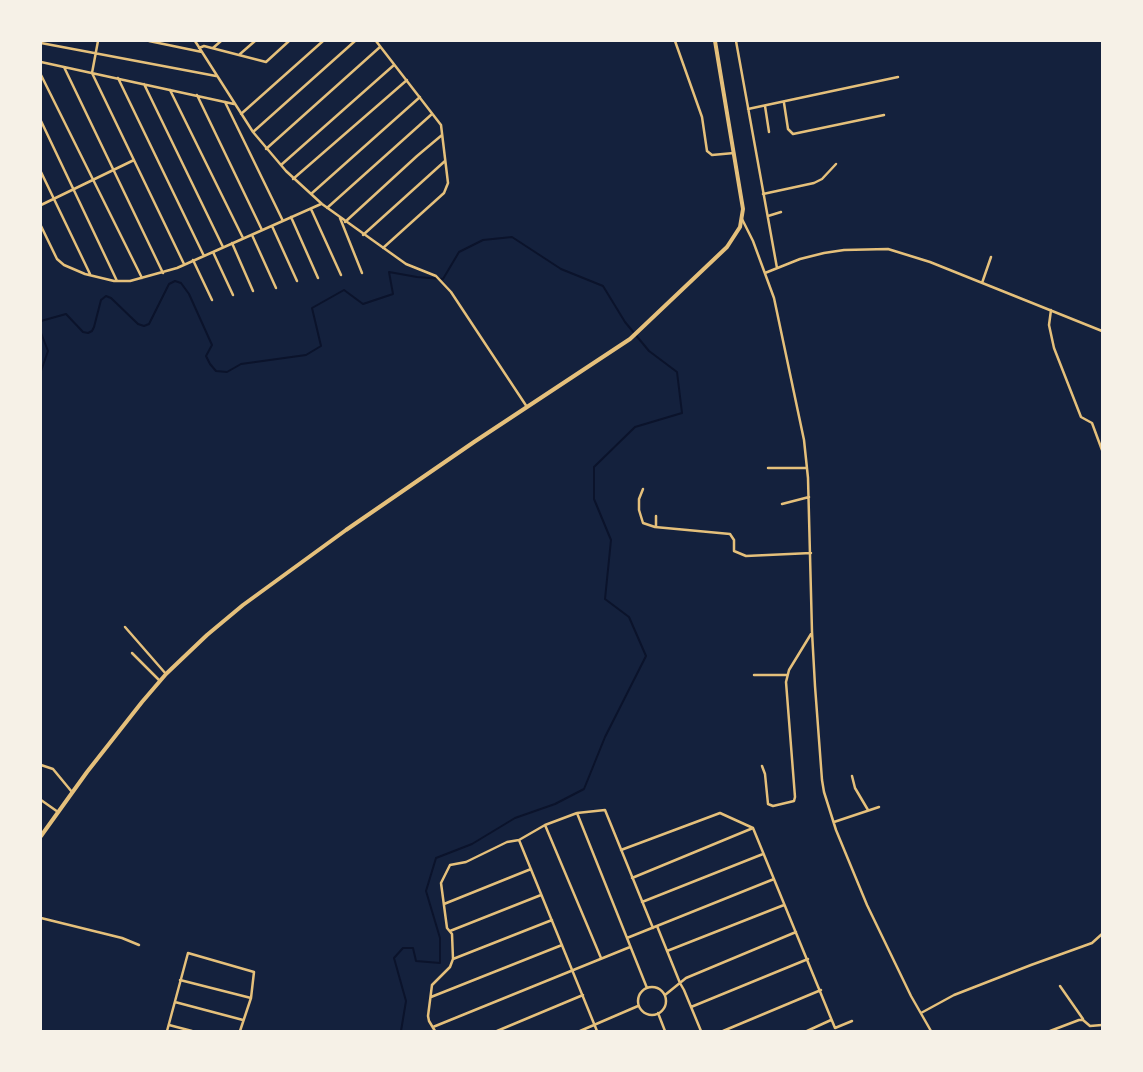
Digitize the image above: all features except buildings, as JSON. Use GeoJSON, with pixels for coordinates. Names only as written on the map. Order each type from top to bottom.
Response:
{"type":"FeatureCollection","features":[{"type":"Feature","properties":{"kind":"street"},"geometry":{"type":"LineString","coordinates":[[98,41],[92,73],[184,264]]}},
{"type":"Feature","properties":{"kind":"street"},"geometry":{"type":"LineString","coordinates":[[149,41],[202,52]]}},
{"type":"Feature","properties":{"kind":"street"},"geometry":{"type":"LineString","coordinates":[[195,41],[253,132],[280,166],[322,204],[382,248],[406,264],[436,276],[451,292],[528,407]]}},
{"type":"Feature","properties":{"kind":"street"},"geometry":{"type":"LineString","coordinates":[[213,48],[221,41]]}},
{"type":"Feature","properties":{"kind":"street"},"geometry":{"type":"LineString","coordinates":[[240,54],[255,41]]}},
{"type":"Feature","properties":{"kind":"street"},"geometry":{"type":"LineString","coordinates":[[199,48],[204,46],[266,62],[289,41]]}},
{"type":"Feature","properties":{"kind":"street"},"geometry":{"type":"LineString","coordinates":[[241,114],[323,41]]}},
{"type":"Feature","properties":{"kind":"street"},"geometry":{"type":"LineString","coordinates":[[253,132],[355,41]]}},
{"type":"Feature","properties":{"kind":"street"},"geometry":{"type":"LineString","coordinates":[[376,41],[441,125],[448,183],[444,193],[382,248]]}},
{"type":"Feature","properties":{"kind":"street"},"geometry":{"type":"LineString","coordinates":[[675,41],[702,117],[707,150],[712,155],[735,153]]}},
{"type":"Feature","properties":{"kind":"street"},"geometry":{"type":"LineString","coordinates":[[41,836],[72,792],[142,702],[190,650],[243,605],[346,530],[630,339],[727,247],[740,227],[743,209],[716,41]]}},
{"type":"Feature","properties":{"kind":"street"},"geometry":{"type":"LineString","coordinates":[[736,41],[777,268]]}},
{"type":"Feature","properties":{"kind":"street"},"geometry":{"type":"LineString","coordinates":[[41,42],[216,76]]}},
{"type":"Feature","properties":{"kind":"street"},"geometry":{"type":"LineString","coordinates":[[266,149],[380,47]]}},
{"type":"Feature","properties":{"kind":"street"},"geometry":{"type":"LineString","coordinates":[[41,62],[234,104]]}},
{"type":"Feature","properties":{"kind":"street"},"geometry":{"type":"LineString","coordinates":[[280,166],[394,65]]}},
{"type":"Feature","properties":{"kind":"street"},"geometry":{"type":"LineString","coordinates":[[64,67],[163,273]]}},
{"type":"Feature","properties":{"kind":"street"},"geometry":{"type":"LineString","coordinates":[[41,75],[142,278]]}},
{"type":"Feature","properties":{"kind":"street"},"geometry":{"type":"LineString","coordinates":[[748,109],[898,77]]}},
{"type":"Feature","properties":{"kind":"street"},"geometry":{"type":"LineString","coordinates":[[118,78],[204,256]]}},
{"type":"Feature","properties":{"kind":"street"},"geometry":{"type":"LineString","coordinates":[[294,179],[407,80]]}},
{"type":"Feature","properties":{"kind":"street"},"geometry":{"type":"LineString","coordinates":[[144,84],[223,248]]}},
{"type":"Feature","properties":{"kind":"street"},"geometry":{"type":"LineString","coordinates":[[170,90],[243,238]]}},
{"type":"Feature","properties":{"kind":"street"},"geometry":{"type":"LineString","coordinates":[[197,96],[262,230]]}},
{"type":"Feature","properties":{"kind":"street"},"geometry":{"type":"LineString","coordinates":[[311,194],[420,97]]}},
{"type":"Feature","properties":{"kind":"street"},"geometry":{"type":"LineString","coordinates":[[225,102],[283,221]]}},
{"type":"Feature","properties":{"kind":"street"},"geometry":{"type":"LineString","coordinates":[[784,102],[788,129],[793,134],[884,115]]}},
{"type":"Feature","properties":{"kind":"street"},"geometry":{"type":"LineString","coordinates":[[765,106],[770,132]]}},
{"type":"Feature","properties":{"kind":"street"},"geometry":{"type":"LineString","coordinates":[[327,208],[433,114]]}},
{"type":"Feature","properties":{"kind":"street"},"geometry":{"type":"LineString","coordinates":[[41,122],[117,282]]}},
{"type":"Feature","properties":{"kind":"street"},"geometry":{"type":"LineString","coordinates":[[346,222],[442,135]]}},
{"type":"Feature","properties":{"kind":"street"},"geometry":{"type":"LineString","coordinates":[[41,205],[134,160]]}},
{"type":"Feature","properties":{"kind":"street"},"geometry":{"type":"LineString","coordinates":[[363,234],[445,160]]}},
{"type":"Feature","properties":{"kind":"street"},"geometry":{"type":"LineString","coordinates":[[763,194],[814,183],[822,179],[836,164]]}},
{"type":"Feature","properties":{"kind":"street"},"geometry":{"type":"LineString","coordinates":[[41,172],[90,275]]}},
{"type":"Feature","properties":{"kind":"street"},"geometry":{"type":"LineString","coordinates":[[41,226],[57,259],[71,269],[117,282],[130,281],[163,273],[322,204]]}},
{"type":"Feature","properties":{"kind":"street"},"geometry":{"type":"LineString","coordinates":[[311,209],[341,275]]}},
{"type":"Feature","properties":{"kind":"street"},"geometry":{"type":"LineString","coordinates":[[768,216],[781,212]]}},
{"type":"Feature","properties":{"kind":"street"},"geometry":{"type":"LineString","coordinates":[[339,217],[362,273]]}},
{"type":"Feature","properties":{"kind":"street"},"geometry":{"type":"LineString","coordinates":[[291,218],[318,278]]}},
{"type":"Feature","properties":{"kind":"street"},"geometry":{"type":"LineString","coordinates":[[742,218],[753,241],[774,298],[804,440],[809,497],[812,632],[822,780],[849,864],[878,930],[931,1031]]}},
{"type":"Feature","properties":{"kind":"street"},"geometry":{"type":"LineString","coordinates":[[272,226],[297,282]]}},
{"type":"Feature","properties":{"kind":"street"},"geometry":{"type":"LineString","coordinates":[[252,235],[276,288]]}},
{"type":"Feature","properties":{"kind":"street"},"geometry":{"type":"LineString","coordinates":[[232,244],[254,291]]}},
{"type":"Feature","properties":{"kind":"street"},"geometry":{"type":"LineString","coordinates":[[765,273],[800,259],[824,253],[888,249],[930,262],[1102,331]]}},
{"type":"Feature","properties":{"kind":"street"},"geometry":{"type":"LineString","coordinates":[[213,252],[233,295]]}},
{"type":"Feature","properties":{"kind":"street"},"geometry":{"type":"LineString","coordinates":[[982,283],[990,257]]}},
{"type":"Feature","properties":{"kind":"street"},"geometry":{"type":"LineString","coordinates":[[194,260],[212,300]]}},
{"type":"Feature","properties":{"kind":"street"},"geometry":{"type":"LineString","coordinates":[[1051,310],[1049,325],[1054,348],[1081,417],[1092,423],[1102,450]]}},
{"type":"Feature","properties":{"kind":"street"},"geometry":{"type":"LineString","coordinates":[[768,468],[807,468]]}},
{"type":"Feature","properties":{"kind":"street"},"geometry":{"type":"LineString","coordinates":[[643,490],[639,499],[639,510],[643,523],[656,527],[730,534],[734,540],[734,551],[746,556],[811,554]]}},
{"type":"Feature","properties":{"kind":"street"},"geometry":{"type":"LineString","coordinates":[[782,504],[809,497]]}},
{"type":"Feature","properties":{"kind":"street"},"geometry":{"type":"LineString","coordinates":[[656,516],[656,527]]}},
{"type":"Feature","properties":{"kind":"street"},"geometry":{"type":"LineString","coordinates":[[125,627],[166,674]]}},
{"type":"Feature","properties":{"kind":"street"},"geometry":{"type":"LineString","coordinates":[[762,766],[765,771],[768,804],[773,806],[794,802],[786,686],[787,675],[812,632]]}},
{"type":"Feature","properties":{"kind":"street"},"geometry":{"type":"LineString","coordinates":[[132,653],[160,681]]}},
{"type":"Feature","properties":{"kind":"street"},"geometry":{"type":"LineString","coordinates":[[754,675],[787,675]]}},
{"type":"Feature","properties":{"kind":"street"},"geometry":{"type":"LineString","coordinates":[[41,765],[53,768],[72,792]]}},
{"type":"Feature","properties":{"kind":"street"},"geometry":{"type":"LineString","coordinates":[[852,776],[853,782],[868,810]]}},
{"type":"Feature","properties":{"kind":"street"},"geometry":{"type":"LineString","coordinates":[[41,800],[58,812]]}},
{"type":"Feature","properties":{"kind":"street"},"geometry":{"type":"LineString","coordinates":[[834,822],[879,807]]}},
{"type":"Feature","properties":{"kind":"street"},"geometry":{"type":"LineString","coordinates":[[435,1031],[428,1016],[432,986],[450,967],[453,959],[452,934],[447,928],[441,883],[450,865],[466,862],[507,842],[518,840],[545,825],[577,813],[605,810],[653,928]]}},
{"type":"Feature","properties":{"kind":"street"},"geometry":{"type":"LineString","coordinates":[[577,813],[648,988]]}},
{"type":"Feature","properties":{"kind":"street"},"geometry":{"type":"LineString","coordinates":[[621,850],[720,813],[753,828],[835,1028],[852,1021]]}},
{"type":"Feature","properties":{"kind":"street"},"geometry":{"type":"LineString","coordinates":[[545,825],[602,958]]}},
{"type":"Feature","properties":{"kind":"street"},"geometry":{"type":"LineString","coordinates":[[632,878],[753,828]]}},
{"type":"Feature","properties":{"kind":"street"},"geometry":{"type":"LineString","coordinates":[[518,840],[598,1031]]}},
{"type":"Feature","properties":{"kind":"street"},"geometry":{"type":"LineString","coordinates":[[642,902],[764,854]]}},
{"type":"Feature","properties":{"kind":"street"},"geometry":{"type":"LineString","coordinates":[[444,904],[531,869]]}},
{"type":"Feature","properties":{"kind":"street"},"geometry":{"type":"LineString","coordinates":[[627,938],[774,879]]}},
{"type":"Feature","properties":{"kind":"street"},"geometry":{"type":"LineString","coordinates":[[450,932],[541,895]]}},
{"type":"Feature","properties":{"kind":"street"},"geometry":{"type":"LineString","coordinates":[[667,951],[785,904]]}},
{"type":"Feature","properties":{"kind":"street"},"geometry":{"type":"LineString","coordinates":[[41,918],[116,936],[139,945]]}},
{"type":"Feature","properties":{"kind":"street"},"geometry":{"type":"LineString","coordinates":[[453,959],[552,920]]}},
{"type":"Feature","properties":{"kind":"street"},"geometry":{"type":"LineString","coordinates":[[657,926],[701,1031]]}},
{"type":"Feature","properties":{"kind":"street"},"geometry":{"type":"LineString","coordinates":[[665,995],[686,978],[796,932]]}},
{"type":"Feature","properties":{"kind":"street"},"geometry":{"type":"LineString","coordinates":[[921,1013],[954,995],[1092,943],[1102,934]]}},
{"type":"Feature","properties":{"kind":"street"},"geometry":{"type":"LineString","coordinates":[[431,997],[562,945]]}},
{"type":"Feature","properties":{"kind":"street"},"geometry":{"type":"LineString","coordinates":[[433,1027],[630,947]]}},
{"type":"Feature","properties":{"kind":"street"},"geometry":{"type":"LineString","coordinates":[[168,1031],[187,954],[190,954],[254,972],[251,998],[240,1031]]}},
{"type":"Feature","properties":{"kind":"street"},"geometry":{"type":"LineString","coordinates":[[691,1007],[808,960]]}},
{"type":"Feature","properties":{"kind":"street"},"geometry":{"type":"LineString","coordinates":[[180,980],[251,998]]}},
{"type":"Feature","properties":{"kind":"street"},"geometry":{"type":"LineString","coordinates":[[1060,986],[1083,1020],[1093,1031]]}},
{"type":"Feature","properties":{"kind":"street"},"geometry":{"type":"LineString","coordinates":[[648,988],[659,989],[665,995],[666,1004],[664,1009],[658,1014],[647,1014],[639,1006],[639,995],[648,988]]}},
{"type":"Feature","properties":{"kind":"street"},"geometry":{"type":"LineString","coordinates":[[723,1031],[821,990]]}},
{"type":"Feature","properties":{"kind":"street"},"geometry":{"type":"LineString","coordinates":[[497,1031],[583,995]]}},
{"type":"Feature","properties":{"kind":"street"},"geometry":{"type":"LineString","coordinates":[[175,1002],[243,1020]]}},
{"type":"Feature","properties":{"kind":"street"},"geometry":{"type":"LineString","coordinates":[[580,1031],[639,1006]]}},
{"type":"Feature","properties":{"kind":"street"},"geometry":{"type":"LineString","coordinates":[[658,1014],[665,1031]]}},
{"type":"Feature","properties":{"kind":"street"},"geometry":{"type":"LineString","coordinates":[[807,1031],[832,1020]]}},
{"type":"Feature","properties":{"kind":"street"},"geometry":{"type":"LineString","coordinates":[[1050,1031],[1083,1020]]}},
{"type":"Feature","properties":{"kind":"street"},"geometry":{"type":"LineString","coordinates":[[1090,1026],[1102,1024]]}},
{"type":"Feature","properties":{"kind":"street"},"geometry":{"type":"LineString","coordinates":[[169,1025],[192,1031]]}},
{"type":"Feature","properties":{"kind":"waterway"},"geometry":{"type":"LineString","coordinates":[[41,321],[66,314],[83,332],[88,333],[94,327],[101,300],[106,296],[111,298],[138,324],[144,326],[149,324],[169,284],[175,281],[181,283],[189,294],[212,345],[206,356],[210,364],[216,371],[227,372],[241,364],[306,355],[321,346],[312,308],[344,290],[363,304],[393,294],[389,272],[443,279],[459,252],[483,240],[512,237],[561,269],[603,286],[625,322],[649,351],[677,372],[682,413],[635,427],[594,467],[594,499],[611,540],[605,599],[629,617],[646,656],[605,737],[584,789],[555,804],[515,818],[472,844],[436,858],[426,891],[440,938],[440,963],[416,961],[413,948],[403,948],[394,958],[406,1001],[401,1031]]}},
{"type":"Feature","properties":{"kind":"waterway"},"geometry":{"type":"LineString","coordinates":[[41,333],[48,351],[41,371]]}}]}
